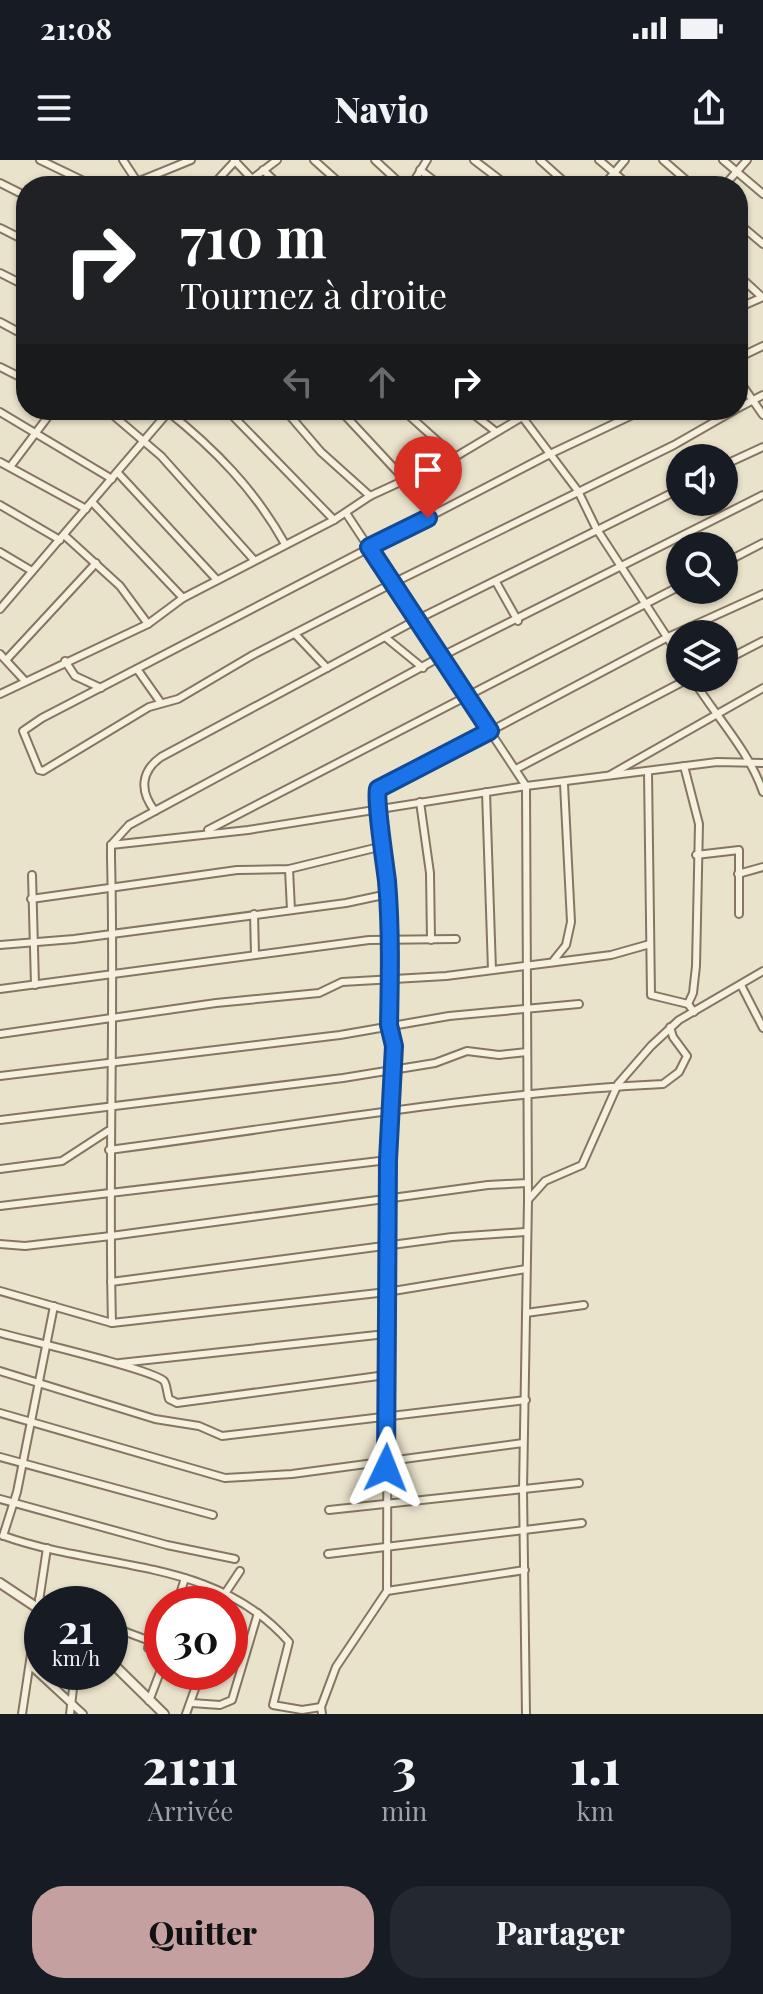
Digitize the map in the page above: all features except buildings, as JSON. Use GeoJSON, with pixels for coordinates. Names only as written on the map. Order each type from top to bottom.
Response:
{"type":"FeatureCollection","features":[{"type":"Feature","properties":{"kind":"street"},"geometry":{"type":"LineString","coordinates":[[40,160],[73,176]]}},
{"type":"Feature","properties":{"kind":"street"},"geometry":{"type":"LineString","coordinates":[[156,176],[191,160]]}},
{"type":"Feature","properties":{"kind":"street"},"geometry":{"type":"LineString","coordinates":[[221,176],[235,160],[249,176]]}},
{"type":"Feature","properties":{"kind":"street"},"geometry":{"type":"LineString","coordinates":[[256,176],[277,160]]}},
{"type":"Feature","properties":{"kind":"street"},"geometry":{"type":"LineString","coordinates":[[314,160],[332,176]]}},
{"type":"Feature","properties":{"kind":"street"},"geometry":{"type":"LineString","coordinates":[[375,160],[392,176]]}},
{"type":"Feature","properties":{"kind":"street"},"geometry":{"type":"LineString","coordinates":[[417,176],[427,160]]}},
{"type":"Feature","properties":{"kind":"street"},"geometry":{"type":"LineString","coordinates":[[474,160],[495,176]]}},
{"type":"Feature","properties":{"kind":"street"},"geometry":{"type":"LineString","coordinates":[[540,160],[558,176]]}},
{"type":"Feature","properties":{"kind":"street"},"geometry":{"type":"LineString","coordinates":[[599,160],[618,176]]}},
{"type":"Feature","properties":{"kind":"street"},"geometry":{"type":"LineString","coordinates":[[611,176],[625,160]]}},
{"type":"Feature","properties":{"kind":"street"},"geometry":{"type":"LineString","coordinates":[[663,160],[681,176]]}},
{"type":"Feature","properties":{"kind":"street"},"geometry":{"type":"LineString","coordinates":[[723,160],[742,176]]}},
{"type":"Feature","properties":{"kind":"street"},"geometry":{"type":"LineString","coordinates":[[733,176],[747,160]]}},
{"type":"Feature","properties":{"kind":"street"},"geometry":{"type":"LineString","coordinates":[[263,170],[269,176]]}},
{"type":"Feature","properties":{"kind":"street"},"geometry":{"type":"LineString","coordinates":[[420,170],[428,176]]}},
{"type":"Feature","properties":{"kind":"street"},"geometry":{"type":"LineString","coordinates":[[748,392],[763,415]]}},
{"type":"Feature","properties":{"kind":"street"},"geometry":{"type":"LineString","coordinates":[[748,402],[763,395]]}},
{"type":"Feature","properties":{"kind":"street"},"geometry":{"type":"LineString","coordinates":[[0,412],[112,479]]}},
{"type":"Feature","properties":{"kind":"street"},"geometry":{"type":"LineString","coordinates":[[10,467],[45,420]]}},
{"type":"Feature","properties":{"kind":"street"},"geometry":{"type":"LineString","coordinates":[[119,420],[188,484],[254,560]]}},
{"type":"Feature","properties":{"kind":"street"},"geometry":{"type":"LineString","coordinates":[[0,608],[160,420]]}},
{"type":"Feature","properties":{"kind":"street"},"geometry":{"type":"LineString","coordinates":[[178,420],[244,482],[285,544]]}},
{"type":"Feature","properties":{"kind":"street"},"geometry":{"type":"LineString","coordinates":[[237,420],[334,520]]}},
{"type":"Feature","properties":{"kind":"street"},"geometry":{"type":"LineString","coordinates":[[294,420],[321,452],[370,496]]}},
{"type":"Feature","properties":{"kind":"street"},"geometry":{"type":"LineString","coordinates":[[350,420],[406,481]]}},
{"type":"Feature","properties":{"kind":"street"},"geometry":{"type":"LineString","coordinates":[[420,420],[455,457]]}},
{"type":"Feature","properties":{"kind":"street"},"geometry":{"type":"LineString","coordinates":[[481,420],[495,431]]}},
{"type":"Feature","properties":{"kind":"street"},"geometry":{"type":"LineString","coordinates":[[0,694],[148,624],[183,598],[334,520],[370,496],[455,457],[516,420]]}},
{"type":"Feature","properties":{"kind":"street"},"geometry":{"type":"LineString","coordinates":[[524,420],[578,491],[596,528],[666,634]]}},
{"type":"Feature","properties":{"kind":"street"},"geometry":{"type":"LineString","coordinates":[[622,420],[369,547],[24,729],[39,770],[43,771],[116,726],[161,703],[178,699],[393,583],[715,420]]}},
{"type":"Feature","properties":{"kind":"street"},"geometry":{"type":"LineString","coordinates":[[738,459],[763,447]]}},
{"type":"Feature","properties":{"kind":"street"},"geometry":{"type":"LineString","coordinates":[[0,462],[86,509]]}},
{"type":"Feature","properties":{"kind":"street"},"geometry":{"type":"LineString","coordinates":[[118,473],[217,580]]}},
{"type":"Feature","properties":{"kind":"street"},"geometry":{"type":"LineString","coordinates":[[112,1323],[108,1131],[114,974],[111,845],[129,825],[442,656],[518,621],[763,495]]}},
{"type":"Feature","properties":{"kind":"street"},"geometry":{"type":"LineString","coordinates":[[155,811],[148,802],[144,784],[144,775],[153,763],[418,619],[666,496]]}},
{"type":"Feature","properties":{"kind":"street"},"geometry":{"type":"LineString","coordinates":[[92,502],[183,598]]}},
{"type":"Feature","properties":{"kind":"street"},"geometry":{"type":"LineString","coordinates":[[0,505],[62,538],[96,563],[120,586],[148,624]]}},
{"type":"Feature","properties":{"kind":"street"},"geometry":{"type":"LineString","coordinates":[[346,513],[526,786],[528,1200],[523,1443],[526,1714]]}},
{"type":"Feature","properties":{"kind":"street"},"geometry":{"type":"LineString","coordinates":[[738,556],[763,543]]}},
{"type":"Feature","properties":{"kind":"street"},"geometry":{"type":"LineString","coordinates":[[0,552],[32,571]]}},
{"type":"Feature","properties":{"kind":"street"},"geometry":{"type":"LineString","coordinates":[[7,659],[96,563]]}},
{"type":"Feature","properties":{"kind":"street"},"geometry":{"type":"LineString","coordinates":[[496,582],[518,621]]}},
{"type":"Feature","properties":{"kind":"street"},"geometry":{"type":"LineString","coordinates":[[205,832],[666,593]]}},
{"type":"Feature","properties":{"kind":"street"},"geometry":{"type":"LineString","coordinates":[[706,620],[763,594]]}},
{"type":"Feature","properties":{"kind":"street"},"geometry":{"type":"LineString","coordinates":[[295,634],[327,668]]}},
{"type":"Feature","properties":{"kind":"street"},"geometry":{"type":"LineString","coordinates":[[385,637],[423,668]]}},
{"type":"Feature","properties":{"kind":"street"},"geometry":{"type":"LineString","coordinates":[[248,1606],[289,1642],[273,1705],[322,1711],[336,1667],[387,1591],[388,1160],[394,1046],[389,1025],[388,894],[378,789],[666,638]]}},
{"type":"Feature","properties":{"kind":"street"},"geometry":{"type":"LineString","coordinates":[[738,654],[763,641]]}},
{"type":"Feature","properties":{"kind":"street"},"geometry":{"type":"LineString","coordinates":[[0,654],[25,681]]}},
{"type":"Feature","properties":{"kind":"street"},"geometry":{"type":"LineString","coordinates":[[65,661],[75,676],[101,688]]}},
{"type":"Feature","properties":{"kind":"street"},"geometry":{"type":"LineString","coordinates":[[137,669],[161,703]]}},
{"type":"Feature","properties":{"kind":"street"},"geometry":{"type":"LineString","coordinates":[[607,778],[640,756],[716,717],[763,688]]}},
{"type":"Feature","properties":{"kind":"street"},"geometry":{"type":"LineString","coordinates":[[516,769],[666,691]]}},
{"type":"Feature","properties":{"kind":"street"},"geometry":{"type":"LineString","coordinates":[[700,692],[753,762],[763,792]]}},
{"type":"Feature","properties":{"kind":"street"},"geometry":{"type":"LineString","coordinates":[[111,845],[205,832],[248,830],[526,786],[564,784],[684,766],[763,763]]}},
{"type":"Feature","properties":{"kind":"street"},"geometry":{"type":"LineString","coordinates":[[684,766],[698,813],[696,966],[693,993],[688,1004]]}},
{"type":"Feature","properties":{"kind":"street"},"geometry":{"type":"LineString","coordinates":[[648,771],[651,995],[688,1004],[694,1012]]}},
{"type":"Feature","properties":{"kind":"street"},"geometry":{"type":"LineString","coordinates":[[554,960],[566,945],[571,922],[564,784]]}},
{"type":"Feature","properties":{"kind":"street"},"geometry":{"type":"LineString","coordinates":[[486,792],[492,970]]}},
{"type":"Feature","properties":{"kind":"street"},"geometry":{"type":"LineString","coordinates":[[420,802],[430,873],[431,940]]}},
{"type":"Feature","properties":{"kind":"street"},"geometry":{"type":"LineString","coordinates":[[31,899],[237,870],[289,869],[383,846]]}},
{"type":"Feature","properties":{"kind":"street"},"geometry":{"type":"LineString","coordinates":[[696,855],[737,848],[740,851],[739,914]]}},
{"type":"Feature","properties":{"kind":"street"},"geometry":{"type":"LineString","coordinates":[[738,874],[763,867]]}},
{"type":"Feature","properties":{"kind":"street"},"geometry":{"type":"LineString","coordinates":[[289,869],[291,910]]}},
{"type":"Feature","properties":{"kind":"street"},"geometry":{"type":"LineString","coordinates":[[32,875],[35,985]]}},
{"type":"Feature","properties":{"kind":"street"},"geometry":{"type":"LineString","coordinates":[[0,945],[291,910],[388,894]]}},
{"type":"Feature","properties":{"kind":"street"},"geometry":{"type":"LineString","coordinates":[[254,914],[255,954]]}},
{"type":"Feature","properties":{"kind":"street"},"geometry":{"type":"LineString","coordinates":[[0,989],[369,940],[456,939]]}},
{"type":"Feature","properties":{"kind":"street"},"geometry":{"type":"LineString","coordinates":[[0,1034],[216,1003],[319,993],[342,982],[390,981],[611,955],[650,944]]}},
{"type":"Feature","properties":{"kind":"street"},"geometry":{"type":"LineString","coordinates":[[528,1200],[545,1181],[576,1169],[588,1158],[618,1084],[670,1027],[763,971]]}},
{"type":"Feature","properties":{"kind":"street"},"geometry":{"type":"LineString","coordinates":[[741,985],[763,1028]]}},
{"type":"Feature","properties":{"kind":"street"},"geometry":{"type":"LineString","coordinates":[[0,1076],[340,1035],[389,1025],[579,1004]]}},
{"type":"Feature","properties":{"kind":"street"},"geometry":{"type":"LineString","coordinates":[[109,1150],[527,1094],[618,1084],[663,1084],[679,1072],[687,1061],[687,1052],[673,1037],[670,1027]]}},
{"type":"Feature","properties":{"kind":"street"},"geometry":{"type":"LineString","coordinates":[[0,1120],[343,1078],[435,1063],[467,1051],[499,1055],[527,1052]]}},
{"type":"Feature","properties":{"kind":"street"},"geometry":{"type":"LineString","coordinates":[[0,1169],[62,1161],[108,1131]]}},
{"type":"Feature","properties":{"kind":"street"},"geometry":{"type":"LineString","coordinates":[[0,1206],[388,1160]]}},
{"type":"Feature","properties":{"kind":"street"},"geometry":{"type":"LineString","coordinates":[[0,1244],[25,1246],[488,1185],[527,1183]]}},
{"type":"Feature","properties":{"kind":"street"},"geometry":{"type":"LineString","coordinates":[[111,1282],[388,1245],[525,1232]]}},
{"type":"Feature","properties":{"kind":"street"},"geometry":{"type":"LineString","coordinates":[[0,1291],[112,1323],[387,1292],[526,1269]]}},
{"type":"Feature","properties":{"kind":"street"},"geometry":{"type":"LineString","coordinates":[[526,1313],[584,1305]]}},
{"type":"Feature","properties":{"kind":"street"},"geometry":{"type":"LineString","coordinates":[[54,1306],[14,1503],[2,1536],[210,1586]]}},
{"type":"Feature","properties":{"kind":"street"},"geometry":{"type":"LineString","coordinates":[[0,1333],[117,1364],[164,1381],[169,1399],[177,1403],[386,1375]]}},
{"type":"Feature","properties":{"kind":"street"},"geometry":{"type":"LineString","coordinates":[[117,1364],[386,1334]]}},
{"type":"Feature","properties":{"kind":"street"},"geometry":{"type":"LineString","coordinates":[[0,1371],[155,1419],[199,1426],[222,1436],[526,1400]]}},
{"type":"Feature","properties":{"kind":"street"},"geometry":{"type":"LineString","coordinates":[[0,1413],[216,1477],[266,1477],[523,1443]]}},
{"type":"Feature","properties":{"kind":"street"},"geometry":{"type":"LineString","coordinates":[[0,1457],[213,1515]]}},
{"type":"Feature","properties":{"kind":"street"},"geometry":{"type":"LineString","coordinates":[[329,1510],[579,1483]]}},
{"type":"Feature","properties":{"kind":"street"},"geometry":{"type":"LineString","coordinates":[[0,1499],[154,1542],[235,1559]]}},
{"type":"Feature","properties":{"kind":"street"},"geometry":{"type":"LineString","coordinates":[[328,1554],[582,1523]]}},
{"type":"Feature","properties":{"kind":"street"},"geometry":{"type":"LineString","coordinates":[[42,1586],[47,1548]]}},
{"type":"Feature","properties":{"kind":"street"},"geometry":{"type":"LineString","coordinates":[[387,1591],[525,1570]]}},
{"type":"Feature","properties":{"kind":"street"},"geometry":{"type":"LineString","coordinates":[[230,1586],[240,1571]]}},
{"type":"Feature","properties":{"kind":"street"},"geometry":{"type":"LineString","coordinates":[[183,1586],[185,1578]]}},
{"type":"Feature","properties":{"kind":"street"},"geometry":{"type":"LineString","coordinates":[[0,1583],[24,1597]]}},
{"type":"Feature","properties":{"kind":"street"},"geometry":{"type":"LineString","coordinates":[[192,1703],[220,1705],[232,1700],[258,1613]]}},
{"type":"Feature","properties":{"kind":"street"},"geometry":{"type":"LineString","coordinates":[[128,1679],[164,1714]]}},
{"type":"Feature","properties":{"kind":"street"},"geometry":{"type":"LineString","coordinates":[[22,1714],[26,1690]]}},
{"type":"Feature","properties":{"kind":"street"},"geometry":{"type":"LineString","coordinates":[[58,1690],[83,1714]]}},
{"type":"Feature","properties":{"kind":"street"},"geometry":{"type":"LineString","coordinates":[[70,1714],[73,1690]]}},
{"type":"Feature","properties":{"kind":"street"},"geometry":{"type":"LineString","coordinates":[[149,1701],[153,1690]]}},
{"type":"Feature","properties":{"kind":"street"},"geometry":{"type":"LineString","coordinates":[[186,1714],[196,1690]]}},
{"type":"Feature","properties":{"kind":"route"},"geometry":{"type":"LineString","coordinates":[[386,1468],[388,1160],[394,1046],[389,1025],[388,894],[381,808],[377,794],[378,789],[490,731],[369,547],[428,518]]}}]}
